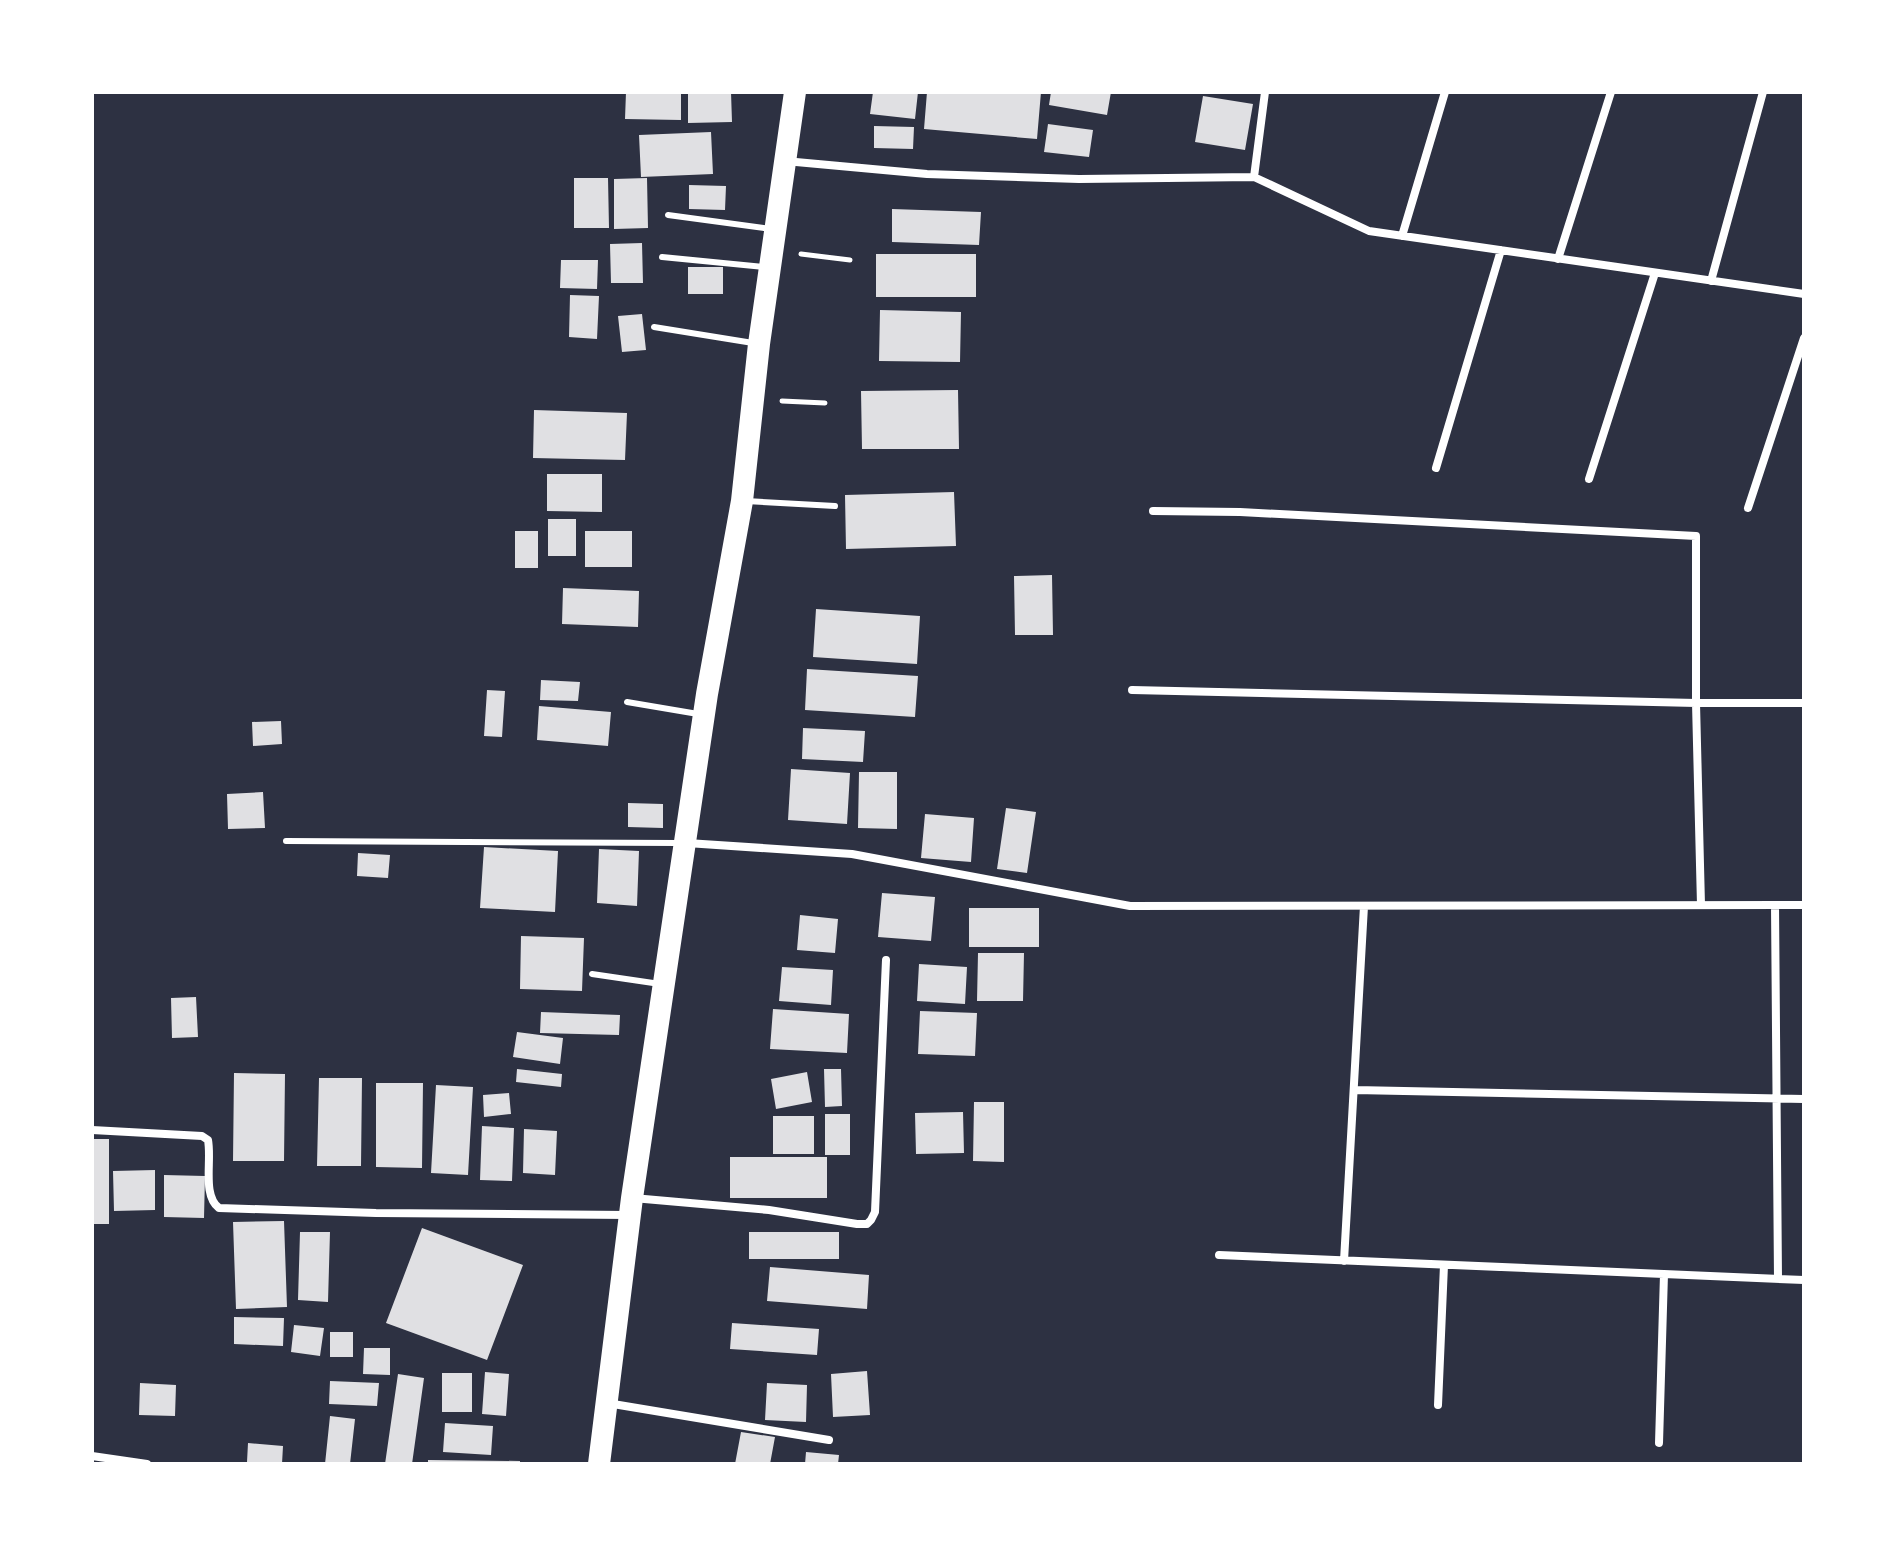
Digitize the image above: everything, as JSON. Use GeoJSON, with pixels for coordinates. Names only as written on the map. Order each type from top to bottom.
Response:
{"type":"FeatureCollection","features":[{"type":"Feature","properties":{"kind":"highway"},"geometry":{"type":"LineString","coordinates":[[599,1464],[631,1206],[705,715],[742,501],[759,344],[795,92]]}},
{"type":"Feature","properties":{"kind":"street"},"geometry":{"type":"LineString","coordinates":[[1254,177],[1265,92]]}},
{"type":"Feature","properties":{"kind":"street"},"geometry":{"type":"LineString","coordinates":[[1402,236],[1445,92]]}},
{"type":"Feature","properties":{"kind":"street"},"geometry":{"type":"LineString","coordinates":[[1558,259],[1611,92]]}},
{"type":"Feature","properties":{"kind":"street"},"geometry":{"type":"LineString","coordinates":[[1711,281],[1763,92]]}},
{"type":"Feature","properties":{"kind":"street"},"geometry":{"type":"LineString","coordinates":[[785,161],[927,174],[1079,179],[1254,177],[1369,231],[1804,294]]}},
{"type":"Feature","properties":{"kind":"street"},"geometry":{"type":"LineString","coordinates":[[1436,468],[1501,250]]}},
{"type":"Feature","properties":{"kind":"street"},"geometry":{"type":"LineString","coordinates":[[1589,479],[1655,273]]}},
{"type":"Feature","properties":{"kind":"street"},"geometry":{"type":"LineString","coordinates":[[1748,508],[1804,338]]}},
{"type":"Feature","properties":{"kind":"street"},"geometry":{"type":"LineString","coordinates":[[1153,511],[1240,512],[1696,536],[1701,905]]}},
{"type":"Feature","properties":{"kind":"street"},"geometry":{"type":"LineString","coordinates":[[1132,690],[1804,703]]}},
{"type":"Feature","properties":{"kind":"street"},"geometry":{"type":"LineString","coordinates":[[687,843],[852,854],[1130,906],[1804,905]]}},
{"type":"Feature","properties":{"kind":"street"},"geometry":{"type":"LineString","coordinates":[[1775,905],[1778,1279]]}},
{"type":"Feature","properties":{"kind":"street"},"geometry":{"type":"LineString","coordinates":[[1344,1261],[1364,906]]}},
{"type":"Feature","properties":{"kind":"street"},"geometry":{"type":"LineString","coordinates":[[92,1130],[202,1136],[208,1140],[210,1149],[209,1196],[219,1208],[376,1213],[631,1206],[769,1210],[867,1224],[875,1212],[886,960]]}},
{"type":"Feature","properties":{"kind":"street"},"geometry":{"type":"LineString","coordinates":[[1355,1090],[1804,1099]]}},
{"type":"Feature","properties":{"kind":"street"},"geometry":{"type":"LineString","coordinates":[[1219,1255],[1804,1280]]}},
{"type":"Feature","properties":{"kind":"street"},"geometry":{"type":"LineString","coordinates":[[1438,1405],[1444,1265]]}},
{"type":"Feature","properties":{"kind":"street"},"geometry":{"type":"LineString","coordinates":[[1659,1443],[1664,1274]]}},
{"type":"Feature","properties":{"kind":"street"},"geometry":{"type":"LineString","coordinates":[[606,1403],[829,1440]]}},
{"type":"Feature","properties":{"kind":"street"},"geometry":{"type":"LineString","coordinates":[[92,1456],[147,1464]]}},
{"type":"Feature","properties":{"kind":"lane"},"geometry":{"type":"LineString","coordinates":[[668,215],[772,249]]}},
{"type":"Feature","properties":{"kind":"lane"},"geometry":{"type":"LineString","coordinates":[[662,257],[772,249]]}},
{"type":"Feature","properties":{"kind":"lane"},"geometry":{"type":"LineString","coordinates":[[654,327],[759,344]]}},
{"type":"Feature","properties":{"kind":"lane"},"geometry":{"type":"LineString","coordinates":[[742,501],[835,506]]}},
{"type":"Feature","properties":{"kind":"lane"},"geometry":{"type":"LineString","coordinates":[[627,702],[705,715]]}},
{"type":"Feature","properties":{"kind":"lane"},"geometry":{"type":"LineString","coordinates":[[286,841],[687,843]]}},
{"type":"Feature","properties":{"kind":"lane"},"geometry":{"type":"LineString","coordinates":[[592,974],[665,985]]}},
{"type":"Feature","properties":{"kind":"path"},"geometry":{"type":"LineString","coordinates":[[772,249],[850,260]]}},
{"type":"Feature","properties":{"kind":"path"},"geometry":{"type":"LineString","coordinates":[[753,400],[825,403]]}},
{"type":"Feature","properties":{"kind":"building"},"geometry":{"type":"Polygon","coordinates":[[[626,92],[681,92],[681,120],[625,119],[626,92]]]}},
{"type":"Feature","properties":{"kind":"building"},"geometry":{"type":"Polygon","coordinates":[[[688,92],[731,92],[732,122],[688,123],[688,92]]]}},
{"type":"Feature","properties":{"kind":"building"},"geometry":{"type":"Polygon","coordinates":[[[873,92],[918,92],[915,119],[870,114],[873,92]]]}},
{"type":"Feature","properties":{"kind":"building"},"geometry":{"type":"Polygon","coordinates":[[[927,92],[1041,92],[1037,139],[924,129],[927,92]]]}},
{"type":"Feature","properties":{"kind":"building"},"geometry":{"type":"Polygon","coordinates":[[[1051,92],[1111,92],[1107,115],[1049,105],[1051,92]]]}},
{"type":"Feature","properties":{"kind":"building"},"geometry":{"type":"Polygon","coordinates":[[[1203,96],[1253,104],[1245,150],[1195,142],[1203,96]]]}},
{"type":"Feature","properties":{"kind":"building"},"geometry":{"type":"Polygon","coordinates":[[[1048,124],[1093,130],[1089,157],[1044,152],[1048,124]]]}},
{"type":"Feature","properties":{"kind":"building"},"geometry":{"type":"Polygon","coordinates":[[[874,126],[914,127],[913,149],[874,148],[874,126]]]}},
{"type":"Feature","properties":{"kind":"building"},"geometry":{"type":"Polygon","coordinates":[[[711,132],[713,174],[641,177],[639,135],[711,132]]]}},
{"type":"Feature","properties":{"kind":"building"},"geometry":{"type":"Polygon","coordinates":[[[574,178],[608,178],[609,228],[574,228],[574,178]]]}},
{"type":"Feature","properties":{"kind":"building"},"geometry":{"type":"Polygon","coordinates":[[[647,178],[648,228],[614,229],[614,179],[647,178]]]}},
{"type":"Feature","properties":{"kind":"building"},"geometry":{"type":"Polygon","coordinates":[[[689,185],[726,186],[725,210],[689,209],[689,185]]]}},
{"type":"Feature","properties":{"kind":"building"},"geometry":{"type":"Polygon","coordinates":[[[892,209],[981,212],[979,245],[892,242],[892,209]]]}},
{"type":"Feature","properties":{"kind":"building"},"geometry":{"type":"Polygon","coordinates":[[[642,243],[643,283],[611,283],[610,244],[642,243]]]}},
{"type":"Feature","properties":{"kind":"building"},"geometry":{"type":"Polygon","coordinates":[[[876,254],[976,254],[976,297],[876,297],[876,254]]]}},
{"type":"Feature","properties":{"kind":"building"},"geometry":{"type":"Polygon","coordinates":[[[561,260],[598,260],[597,289],[560,288],[561,260]]]}},
{"type":"Feature","properties":{"kind":"building"},"geometry":{"type":"Polygon","coordinates":[[[688,267],[723,267],[723,294],[688,294],[688,267]]]}},
{"type":"Feature","properties":{"kind":"building"},"geometry":{"type":"Polygon","coordinates":[[[570,295],[599,296],[597,339],[569,337],[570,295]]]}},
{"type":"Feature","properties":{"kind":"building"},"geometry":{"type":"Polygon","coordinates":[[[880,310],[961,312],[960,362],[879,361],[880,310]]]}},
{"type":"Feature","properties":{"kind":"building"},"geometry":{"type":"Polygon","coordinates":[[[642,314],[646,350],[622,352],[618,316],[642,314]]]}},
{"type":"Feature","properties":{"kind":"building"},"geometry":{"type":"Polygon","coordinates":[[[958,390],[959,449],[862,449],[861,391],[958,390]]]}},
{"type":"Feature","properties":{"kind":"building"},"geometry":{"type":"Polygon","coordinates":[[[534,410],[627,413],[625,460],[533,458],[534,410]]]}},
{"type":"Feature","properties":{"kind":"building"},"geometry":{"type":"Polygon","coordinates":[[[547,474],[602,474],[602,512],[547,511],[547,474]]]}},
{"type":"Feature","properties":{"kind":"building"},"geometry":{"type":"Polygon","coordinates":[[[954,492],[956,546],[846,549],[845,495],[954,492]]]}},
{"type":"Feature","properties":{"kind":"building"},"geometry":{"type":"Polygon","coordinates":[[[548,519],[576,519],[576,556],[548,556],[548,519]]]}},
{"type":"Feature","properties":{"kind":"building"},"geometry":{"type":"Polygon","coordinates":[[[515,531],[538,531],[538,568],[515,568],[515,531]]]}},
{"type":"Feature","properties":{"kind":"building"},"geometry":{"type":"Polygon","coordinates":[[[585,531],[632,531],[632,567],[585,567],[585,531]]]}},
{"type":"Feature","properties":{"kind":"building"},"geometry":{"type":"Polygon","coordinates":[[[1052,575],[1053,635],[1015,635],[1014,576],[1052,575]]]}},
{"type":"Feature","properties":{"kind":"building"},"geometry":{"type":"Polygon","coordinates":[[[563,588],[639,591],[638,627],[562,624],[563,588]]]}},
{"type":"Feature","properties":{"kind":"building"},"geometry":{"type":"Polygon","coordinates":[[[816,609],[920,616],[917,664],[813,657],[816,609]]]}},
{"type":"Feature","properties":{"kind":"building"},"geometry":{"type":"Polygon","coordinates":[[[807,669],[918,676],[915,717],[805,710],[807,669]]]}},
{"type":"Feature","properties":{"kind":"building"},"geometry":{"type":"Polygon","coordinates":[[[541,680],[580,682],[578,701],[540,700],[541,680]]]}},
{"type":"Feature","properties":{"kind":"building"},"geometry":{"type":"Polygon","coordinates":[[[487,690],[505,691],[502,737],[484,736],[487,690]]]}},
{"type":"Feature","properties":{"kind":"building"},"geometry":{"type":"Polygon","coordinates":[[[539,706],[611,712],[608,746],[537,740],[539,706]]]}},
{"type":"Feature","properties":{"kind":"building"},"geometry":{"type":"Polygon","coordinates":[[[281,721],[282,744],[253,746],[252,722],[281,721]]]}},
{"type":"Feature","properties":{"kind":"building"},"geometry":{"type":"Polygon","coordinates":[[[803,728],[865,731],[863,762],[802,759],[803,728]]]}},
{"type":"Feature","properties":{"kind":"building"},"geometry":{"type":"Polygon","coordinates":[[[791,769],[850,773],[847,824],[788,820],[791,769]]]}},
{"type":"Feature","properties":{"kind":"building"},"geometry":{"type":"Polygon","coordinates":[[[859,772],[897,772],[897,829],[858,828],[859,772]]]}},
{"type":"Feature","properties":{"kind":"building"},"geometry":{"type":"Polygon","coordinates":[[[263,792],[265,828],[228,829],[227,794],[263,792]]]}},
{"type":"Feature","properties":{"kind":"building"},"geometry":{"type":"Polygon","coordinates":[[[628,803],[663,804],[663,828],[628,827],[628,803]]]}},
{"type":"Feature","properties":{"kind":"building"},"geometry":{"type":"Polygon","coordinates":[[[1006,808],[1036,812],[1027,873],[997,869],[1006,808]]]}},
{"type":"Feature","properties":{"kind":"building"},"geometry":{"type":"Polygon","coordinates":[[[925,814],[974,818],[971,862],[921,858],[925,814]]]}},
{"type":"Feature","properties":{"kind":"building"},"geometry":{"type":"Polygon","coordinates":[[[484,847],[558,851],[555,912],[480,908],[484,847]]]}},
{"type":"Feature","properties":{"kind":"building"},"geometry":{"type":"Polygon","coordinates":[[[599,849],[639,851],[637,906],[597,903],[599,849]]]}},
{"type":"Feature","properties":{"kind":"building"},"geometry":{"type":"Polygon","coordinates":[[[358,853],[390,855],[388,878],[357,876],[358,853]]]}},
{"type":"Feature","properties":{"kind":"building"},"geometry":{"type":"Polygon","coordinates":[[[882,893],[935,897],[931,941],[878,937],[882,893]]]}},
{"type":"Feature","properties":{"kind":"building"},"geometry":{"type":"Polygon","coordinates":[[[969,908],[1039,908],[1039,947],[969,947],[969,908]]]}},
{"type":"Feature","properties":{"kind":"building"},"geometry":{"type":"Polygon","coordinates":[[[800,915],[838,919],[835,953],[797,950],[800,915]]]}},
{"type":"Feature","properties":{"kind":"building"},"geometry":{"type":"Polygon","coordinates":[[[521,936],[584,938],[582,991],[520,989],[521,936]]]}},
{"type":"Feature","properties":{"kind":"building"},"geometry":{"type":"Polygon","coordinates":[[[978,953],[1024,953],[1023,1001],[977,1001],[978,953]]]}},
{"type":"Feature","properties":{"kind":"building"},"geometry":{"type":"Polygon","coordinates":[[[919,964],[967,967],[965,1004],[917,1001],[919,964]]]}},
{"type":"Feature","properties":{"kind":"building"},"geometry":{"type":"Polygon","coordinates":[[[782,967],[833,970],[831,1005],[779,1001],[782,967]]]}},
{"type":"Feature","properties":{"kind":"building"},"geometry":{"type":"Polygon","coordinates":[[[196,997],[198,1037],[172,1038],[171,998],[196,997]]]}},
{"type":"Feature","properties":{"kind":"building"},"geometry":{"type":"Polygon","coordinates":[[[773,1009],[849,1014],[847,1053],[770,1049],[773,1009]]]}},
{"type":"Feature","properties":{"kind":"building"},"geometry":{"type":"Polygon","coordinates":[[[920,1011],[977,1013],[975,1056],[918,1054],[920,1011]]]}},
{"type":"Feature","properties":{"kind":"building"},"geometry":{"type":"Polygon","coordinates":[[[541,1012],[620,1015],[619,1035],[540,1033],[541,1012]]]}},
{"type":"Feature","properties":{"kind":"building"},"geometry":{"type":"Polygon","coordinates":[[[517,1032],[563,1038],[560,1064],[513,1057],[517,1032]]]}},
{"type":"Feature","properties":{"kind":"building"},"geometry":{"type":"Polygon","coordinates":[[[517,1069],[562,1074],[561,1087],[516,1082],[517,1069]]]}},
{"type":"Feature","properties":{"kind":"building"},"geometry":{"type":"Polygon","coordinates":[[[824,1069],[841,1069],[842,1106],[825,1107],[824,1069]]]}},
{"type":"Feature","properties":{"kind":"building"},"geometry":{"type":"Polygon","coordinates":[[[807,1072],[812,1102],[776,1109],[771,1079],[807,1072]]]}},
{"type":"Feature","properties":{"kind":"building"},"geometry":{"type":"Polygon","coordinates":[[[234,1073],[285,1074],[284,1161],[233,1161],[234,1073]]]}},
{"type":"Feature","properties":{"kind":"building"},"geometry":{"type":"Polygon","coordinates":[[[319,1078],[362,1078],[361,1166],[317,1166],[319,1078]]]}},
{"type":"Feature","properties":{"kind":"building"},"geometry":{"type":"Polygon","coordinates":[[[376,1083],[423,1083],[422,1168],[376,1167],[376,1083]]]}},
{"type":"Feature","properties":{"kind":"building"},"geometry":{"type":"Polygon","coordinates":[[[436,1085],[473,1087],[468,1175],[431,1173],[436,1085]]]}},
{"type":"Feature","properties":{"kind":"building"},"geometry":{"type":"Polygon","coordinates":[[[509,1093],[511,1114],[484,1117],[483,1095],[509,1093]]]}},
{"type":"Feature","properties":{"kind":"building"},"geometry":{"type":"Polygon","coordinates":[[[974,1102],[1004,1102],[1004,1162],[973,1161],[974,1102]]]}},
{"type":"Feature","properties":{"kind":"building"},"geometry":{"type":"Polygon","coordinates":[[[963,1112],[964,1153],[916,1154],[915,1113],[963,1112]]]}},
{"type":"Feature","properties":{"kind":"building"},"geometry":{"type":"Polygon","coordinates":[[[825,1114],[850,1114],[850,1155],[825,1155],[825,1114]]]}},
{"type":"Feature","properties":{"kind":"building"},"geometry":{"type":"Polygon","coordinates":[[[773,1116],[814,1116],[814,1154],[773,1154],[773,1116]]]}},
{"type":"Feature","properties":{"kind":"building"},"geometry":{"type":"Polygon","coordinates":[[[482,1126],[514,1128],[512,1181],[480,1180],[482,1126]]]}},
{"type":"Feature","properties":{"kind":"building"},"geometry":{"type":"Polygon","coordinates":[[[524,1129],[557,1131],[555,1175],[523,1173],[524,1129]]]}},
{"type":"Feature","properties":{"kind":"building"},"geometry":{"type":"Polygon","coordinates":[[[92,1139],[109,1139],[109,1224],[92,1224],[92,1139]]]}},
{"type":"Feature","properties":{"kind":"building"},"geometry":{"type":"Polygon","coordinates":[[[730,1157],[827,1157],[827,1198],[730,1198],[730,1157]]]}},
{"type":"Feature","properties":{"kind":"building"},"geometry":{"type":"Polygon","coordinates":[[[155,1170],[155,1210],[114,1211],[113,1171],[155,1170]]]}},
{"type":"Feature","properties":{"kind":"building"},"geometry":{"type":"Polygon","coordinates":[[[164,1175],[205,1176],[204,1218],[164,1217],[164,1175]]]}},
{"type":"Feature","properties":{"kind":"building"},"geometry":{"type":"Polygon","coordinates":[[[284,1221],[287,1307],[236,1309],[233,1222],[284,1221]]]}},
{"type":"Feature","properties":{"kind":"building"},"geometry":{"type":"Polygon","coordinates":[[[422,1228],[523,1265],[487,1360],[386,1323],[422,1228]]]}},
{"type":"Feature","properties":{"kind":"building"},"geometry":{"type":"Polygon","coordinates":[[[300,1232],[330,1232],[328,1302],[298,1300],[300,1232]]]}},
{"type":"Feature","properties":{"kind":"building"},"geometry":{"type":"Polygon","coordinates":[[[749,1232],[839,1232],[839,1259],[749,1259],[749,1232]]]}},
{"type":"Feature","properties":{"kind":"building"},"geometry":{"type":"Polygon","coordinates":[[[770,1267],[869,1275],[867,1309],[767,1301],[770,1267]]]}},
{"type":"Feature","properties":{"kind":"building"},"geometry":{"type":"Polygon","coordinates":[[[234,1317],[284,1318],[283,1346],[234,1344],[234,1317]]]}},
{"type":"Feature","properties":{"kind":"building"},"geometry":{"type":"Polygon","coordinates":[[[732,1323],[819,1329],[817,1355],[730,1349],[732,1323]]]}},
{"type":"Feature","properties":{"kind":"building"},"geometry":{"type":"Polygon","coordinates":[[[294,1325],[324,1328],[320,1356],[291,1352],[294,1325]]]}},
{"type":"Feature","properties":{"kind":"building"},"geometry":{"type":"Polygon","coordinates":[[[330,1332],[353,1332],[353,1357],[330,1357],[330,1332]]]}},
{"type":"Feature","properties":{"kind":"building"},"geometry":{"type":"Polygon","coordinates":[[[364,1348],[390,1348],[390,1375],[363,1374],[364,1348]]]}},
{"type":"Feature","properties":{"kind":"building"},"geometry":{"type":"Polygon","coordinates":[[[867,1371],[870,1415],[833,1417],[831,1374],[867,1371]]]}},
{"type":"Feature","properties":{"kind":"building"},"geometry":{"type":"Polygon","coordinates":[[[485,1372],[509,1374],[506,1416],[482,1414],[485,1372]]]}},
{"type":"Feature","properties":{"kind":"building"},"geometry":{"type":"Polygon","coordinates":[[[442,1373],[472,1373],[472,1412],[442,1412],[442,1373]]]}},
{"type":"Feature","properties":{"kind":"building"},"geometry":{"type":"Polygon","coordinates":[[[398,1374],[424,1378],[412,1464],[385,1464],[398,1374]]]}},
{"type":"Feature","properties":{"kind":"building"},"geometry":{"type":"Polygon","coordinates":[[[330,1381],[379,1383],[377,1406],[329,1404],[330,1381]]]}},
{"type":"Feature","properties":{"kind":"building"},"geometry":{"type":"Polygon","coordinates":[[[140,1383],[176,1385],[175,1416],[139,1415],[140,1383]]]}},
{"type":"Feature","properties":{"kind":"building"},"geometry":{"type":"Polygon","coordinates":[[[767,1383],[807,1385],[806,1422],[765,1420],[767,1383]]]}},
{"type":"Feature","properties":{"kind":"building"},"geometry":{"type":"Polygon","coordinates":[[[330,1416],[355,1419],[350,1464],[325,1464],[330,1416]]]}},
{"type":"Feature","properties":{"kind":"building"},"geometry":{"type":"Polygon","coordinates":[[[445,1423],[493,1426],[491,1455],[443,1452],[445,1423]]]}},
{"type":"Feature","properties":{"kind":"building"},"geometry":{"type":"Polygon","coordinates":[[[741,1432],[775,1437],[770,1464],[735,1464],[741,1432]]]}},
{"type":"Feature","properties":{"kind":"building"},"geometry":{"type":"Polygon","coordinates":[[[248,1443],[283,1446],[282,1464],[247,1462],[248,1443]]]}},
{"type":"Feature","properties":{"kind":"building"},"geometry":{"type":"Polygon","coordinates":[[[806,1452],[839,1455],[838,1464],[805,1464],[806,1452]]]}},
{"type":"Feature","properties":{"kind":"building"},"geometry":{"type":"Polygon","coordinates":[[[428,1460],[520,1461],[520,1464],[428,1464],[428,1460]]]}}]}
